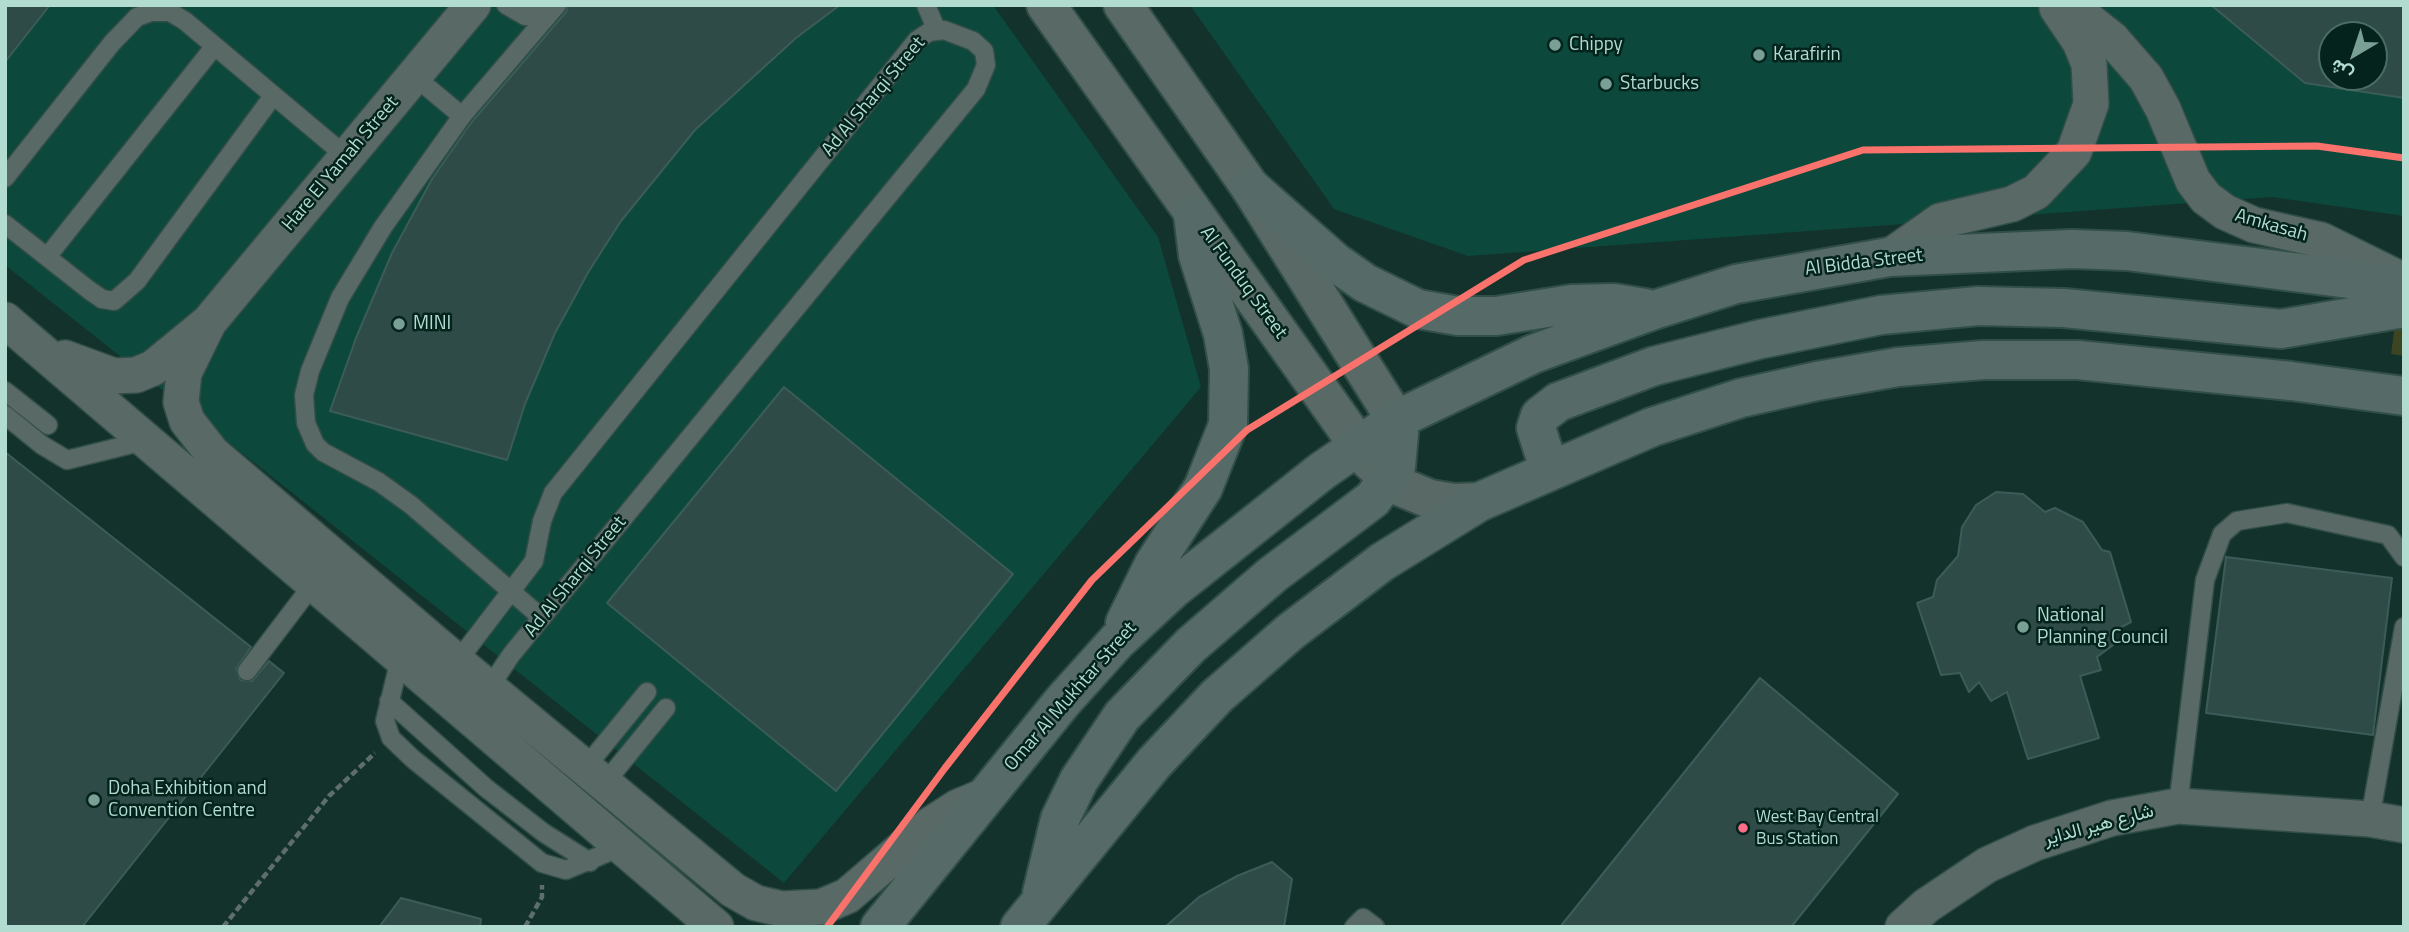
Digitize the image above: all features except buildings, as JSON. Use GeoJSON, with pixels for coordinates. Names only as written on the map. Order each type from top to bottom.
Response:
{"type":"FeatureCollection","features":[{"type":"Feature","properties":{"kind":"main road"},"geometry":{"type":"LineString","coordinates":[[1250,187],[1335,262],[1365,283],[1418,309],[1458,316],[1496,316],[1572,304],[1614,303],[1654,310]]}},
{"type":"Feature","properties":{"kind":"main road"},"geometry":{"type":"LineString","coordinates":[[1117,641],[1149,573],[1202,488],[1228,425],[1229,369],[1220,324],[1198,255],[1193,215]]}},
{"type":"Feature","properties":{"kind":"main road","name":"Al Bidda Street"},"geometry":{"type":"LineString","coordinates":[[1358,446],[1396,420],[1533,354],[1654,310],[1736,284],[1889,257],[2058,249],[2127,251],[2404,283]]}},
{"type":"Feature","properties":{"kind":"main road"},"geometry":{"type":"LineString","coordinates":[[1555,468],[1544,453],[1536,428],[1540,416],[1558,402],[1654,366],[1762,339],[1881,315],[1978,306],[2064,308],[2281,329],[2404,308]]}},
{"type":"Feature","properties":{"kind":"main road"},"geometry":{"type":"LineString","coordinates":[[1025,920],[1154,763],[1217,696],[1290,632],[1374,568],[1479,502],[1653,428],[1741,398],[1844,376],[1947,363],[2078,360],[2291,381],[2404,396]]}},
{"type":"Feature","properties":{"kind":"main road"},"geometry":{"type":"LineString","coordinates":[[1025,920],[1060,820],[1079,779],[1122,716],[1191,645],[1272,575],[1364,506],[1389,481],[1399,453],[1396,420]]}},
{"type":"Feature","properties":{"kind":"main road","name":"Omar Al Mukhtar Street"},"geometry":{"type":"LineString","coordinates":[[880,927],[1117,641],[1224,546],[1358,446]]}},
{"type":"Feature","properties":{"kind":"street","name":"Hare El Yamah Street"},"geometry":{"type":"LineString","coordinates":[[33,343],[92,370],[125,376],[153,368],[209,322],[473,5]]}},
{"type":"Feature","properties":{"kind":"street","name":"Al Funduq Street"},"geometry":{"type":"LineString","coordinates":[[1046,5],[1358,446],[1389,481],[1430,499],[1454,503],[1479,502]]}},
{"type":"Feature","properties":{"kind":"street"},"geometry":{"type":"LineString","coordinates":[[1123,5],[1250,187],[1396,420]]}},
{"type":"Feature","properties":{"kind":"street"},"geometry":{"type":"LineString","coordinates":[[1889,257],[1940,221],[2012,204],[2036,192],[2074,152],[2091,104],[2089,64],[2080,42],[2055,5]]}},
{"type":"Feature","properties":{"kind":"street","name":"Amkasah"},"geometry":{"type":"LineString","coordinates":[[2069,5],[2112,39],[2146,78],[2163,109],[2193,181],[2206,198],[2225,212],[2254,225],[2321,240],[2404,283]]}},
{"type":"Feature","properties":{"kind":"street"},"geometry":{"type":"LineString","coordinates":[[5,320],[716,927]]}},
{"type":"Feature","properties":{"kind":"street","name":"Hare El Yamah Street"},"geometry":{"type":"LineString","coordinates":[[209,322],[184,373],[181,402],[187,421],[212,453],[457,662]]}},
{"type":"Feature","properties":{"kind":"street"},"geometry":{"type":"LineString","coordinates":[[457,662],[733,890],[756,903],[802,910],[821,907],[847,896],[930,825],[958,807],[987,795]]}},
{"type":"Feature","properties":{"kind":"street","name":"شارع هير الداير"},"geometry":{"type":"LineString","coordinates":[[1903,927],[1926,906],[1987,865],[2035,843],[2112,818],[2178,806],[2370,819],[2404,825]]}},
{"type":"Feature","properties":{"kind":"lane"},"geometry":{"type":"LineString","coordinates":[[506,5],[525,16],[552,10]]}},
{"type":"Feature","properties":{"kind":"lane"},"geometry":{"type":"LineString","coordinates":[[926,5],[937,31]]}},
{"type":"Feature","properties":{"kind":"lane"},"geometry":{"type":"LineString","coordinates":[[542,618],[411,505],[379,482],[323,452],[315,444],[306,423],[304,407],[310,371],[340,298],[383,227],[462,116],[552,10]]}},
{"type":"Feature","properties":{"kind":"lane"},"geometry":{"type":"LineString","coordinates":[[5,178],[112,43],[137,17],[170,12],[347,157]]}},
{"type":"Feature","properties":{"kind":"lane","name":"Ad Al Sharqi Street"},"geometry":{"type":"LineString","coordinates":[[457,662],[513,593],[534,561],[541,521],[553,493],[917,40],[937,31],[960,34],[984,51],[986,65],[976,89],[542,618],[489,688]]}},
{"type":"Feature","properties":{"kind":"lane"},"geometry":{"type":"LineString","coordinates":[[47,257],[215,47]]}},
{"type":"Feature","properties":{"kind":"lane"},"geometry":{"type":"LineString","coordinates":[[414,76],[462,116]]}},
{"type":"Feature","properties":{"kind":"lane"},"geometry":{"type":"LineString","coordinates":[[5,224],[102,299],[114,300],[137,281],[273,96]]}},
{"type":"Feature","properties":{"kind":"lane"},"geometry":{"type":"LineString","coordinates":[[5,391],[48,425]]}},
{"type":"Feature","properties":{"kind":"lane"},"geometry":{"type":"LineString","coordinates":[[5,415],[41,445],[67,460],[148,440]]}},
{"type":"Feature","properties":{"kind":"lane"},"geometry":{"type":"LineString","coordinates":[[2178,806],[2205,580],[2222,534],[2237,521],[2287,513],[2388,535],[2404,556]]}},
{"type":"Feature","properties":{"kind":"lane"},"geometry":{"type":"LineString","coordinates":[[247,671],[314,583]]}},
{"type":"Feature","properties":{"kind":"lane"},"geometry":{"type":"LineString","coordinates":[[2370,819],[2404,627]]}},
{"type":"Feature","properties":{"kind":"lane"},"geometry":{"type":"LineString","coordinates":[[400,659],[385,720],[391,738],[542,863],[566,870],[623,846]]}},
{"type":"Feature","properties":{"kind":"lane"},"geometry":{"type":"LineString","coordinates":[[595,776],[647,692]]}},
{"type":"Feature","properties":{"kind":"lane"},"geometry":{"type":"LineString","coordinates":[[388,701],[486,788],[544,833],[590,862]]}},
{"type":"Feature","properties":{"kind":"lane"},"geometry":{"type":"LineString","coordinates":[[595,776],[666,708]]}},
{"type":"Feature","properties":{"kind":"lane"},"geometry":{"type":"LineString","coordinates":[[1354,927],[1363,918],[1375,927]]}},
{"type":"Feature","properties":{"kind":"path"},"geometry":{"type":"LineString","coordinates":[[223,927],[329,796],[391,738]]}},
{"type":"Feature","properties":{"kind":"path"},"geometry":{"type":"LineString","coordinates":[[525,927],[542,897],[542,863]]}},
{"type":"Feature","properties":{"kind":"shaded area"},"geometry":{"type":"Polygon","coordinates":[[[5,5],[993,5],[1158,237],[1201,387],[784,883],[5,265],[5,5]]]}},
{"type":"Feature","properties":{"kind":"shaded area"},"geometry":{"type":"Polygon","coordinates":[[[1190,5],[2404,5],[2404,216],[2272,197],[1468,256],[1334,209],[1190,5]]]}},
{"type":"Feature","properties":{"kind":"shaded area"},"geometry":{"type":"Polygon","coordinates":[[[2396,317],[2404,318],[2404,356],[2391,354],[2396,317]]]}},
{"type":"Feature","properties":{"kind":"transit line"},"geometry":{"type":"LineString","coordinates":[[827,927],[945,768],[1092,580],[1247,430],[1524,260],[1863,150],[2317,146],[2404,158]]}},
{"type":"Feature","properties":{"kind":"place","name":"Chippy"},"geometry":{"type":"Point","coordinates":[1555,45]}},
{"type":"Feature","properties":{"kind":"place","name":"Karafirin"},"geometry":{"type":"Point","coordinates":[1759,55]}},
{"type":"Feature","properties":{"kind":"place","name":"Starbucks"},"geometry":{"type":"Point","coordinates":[1606,84]}},
{"type":"Feature","properties":{"kind":"place","name":"MINI"},"geometry":{"type":"Point","coordinates":[399,324]}},
{"type":"Feature","properties":{"kind":"place","name":"National Planning Council"},"geometry":{"type":"Point","coordinates":[2023,627]}},
{"type":"Feature","properties":{"kind":"place","name":"Doha Exhibition and Convention Centre"},"geometry":{"type":"Point","coordinates":[94,800]}},
{"type":"Feature","properties":{"kind":"place","name":"West Bay Central Bus Station"},"geometry":{"type":"Point","coordinates":[1743,828]}}]}
